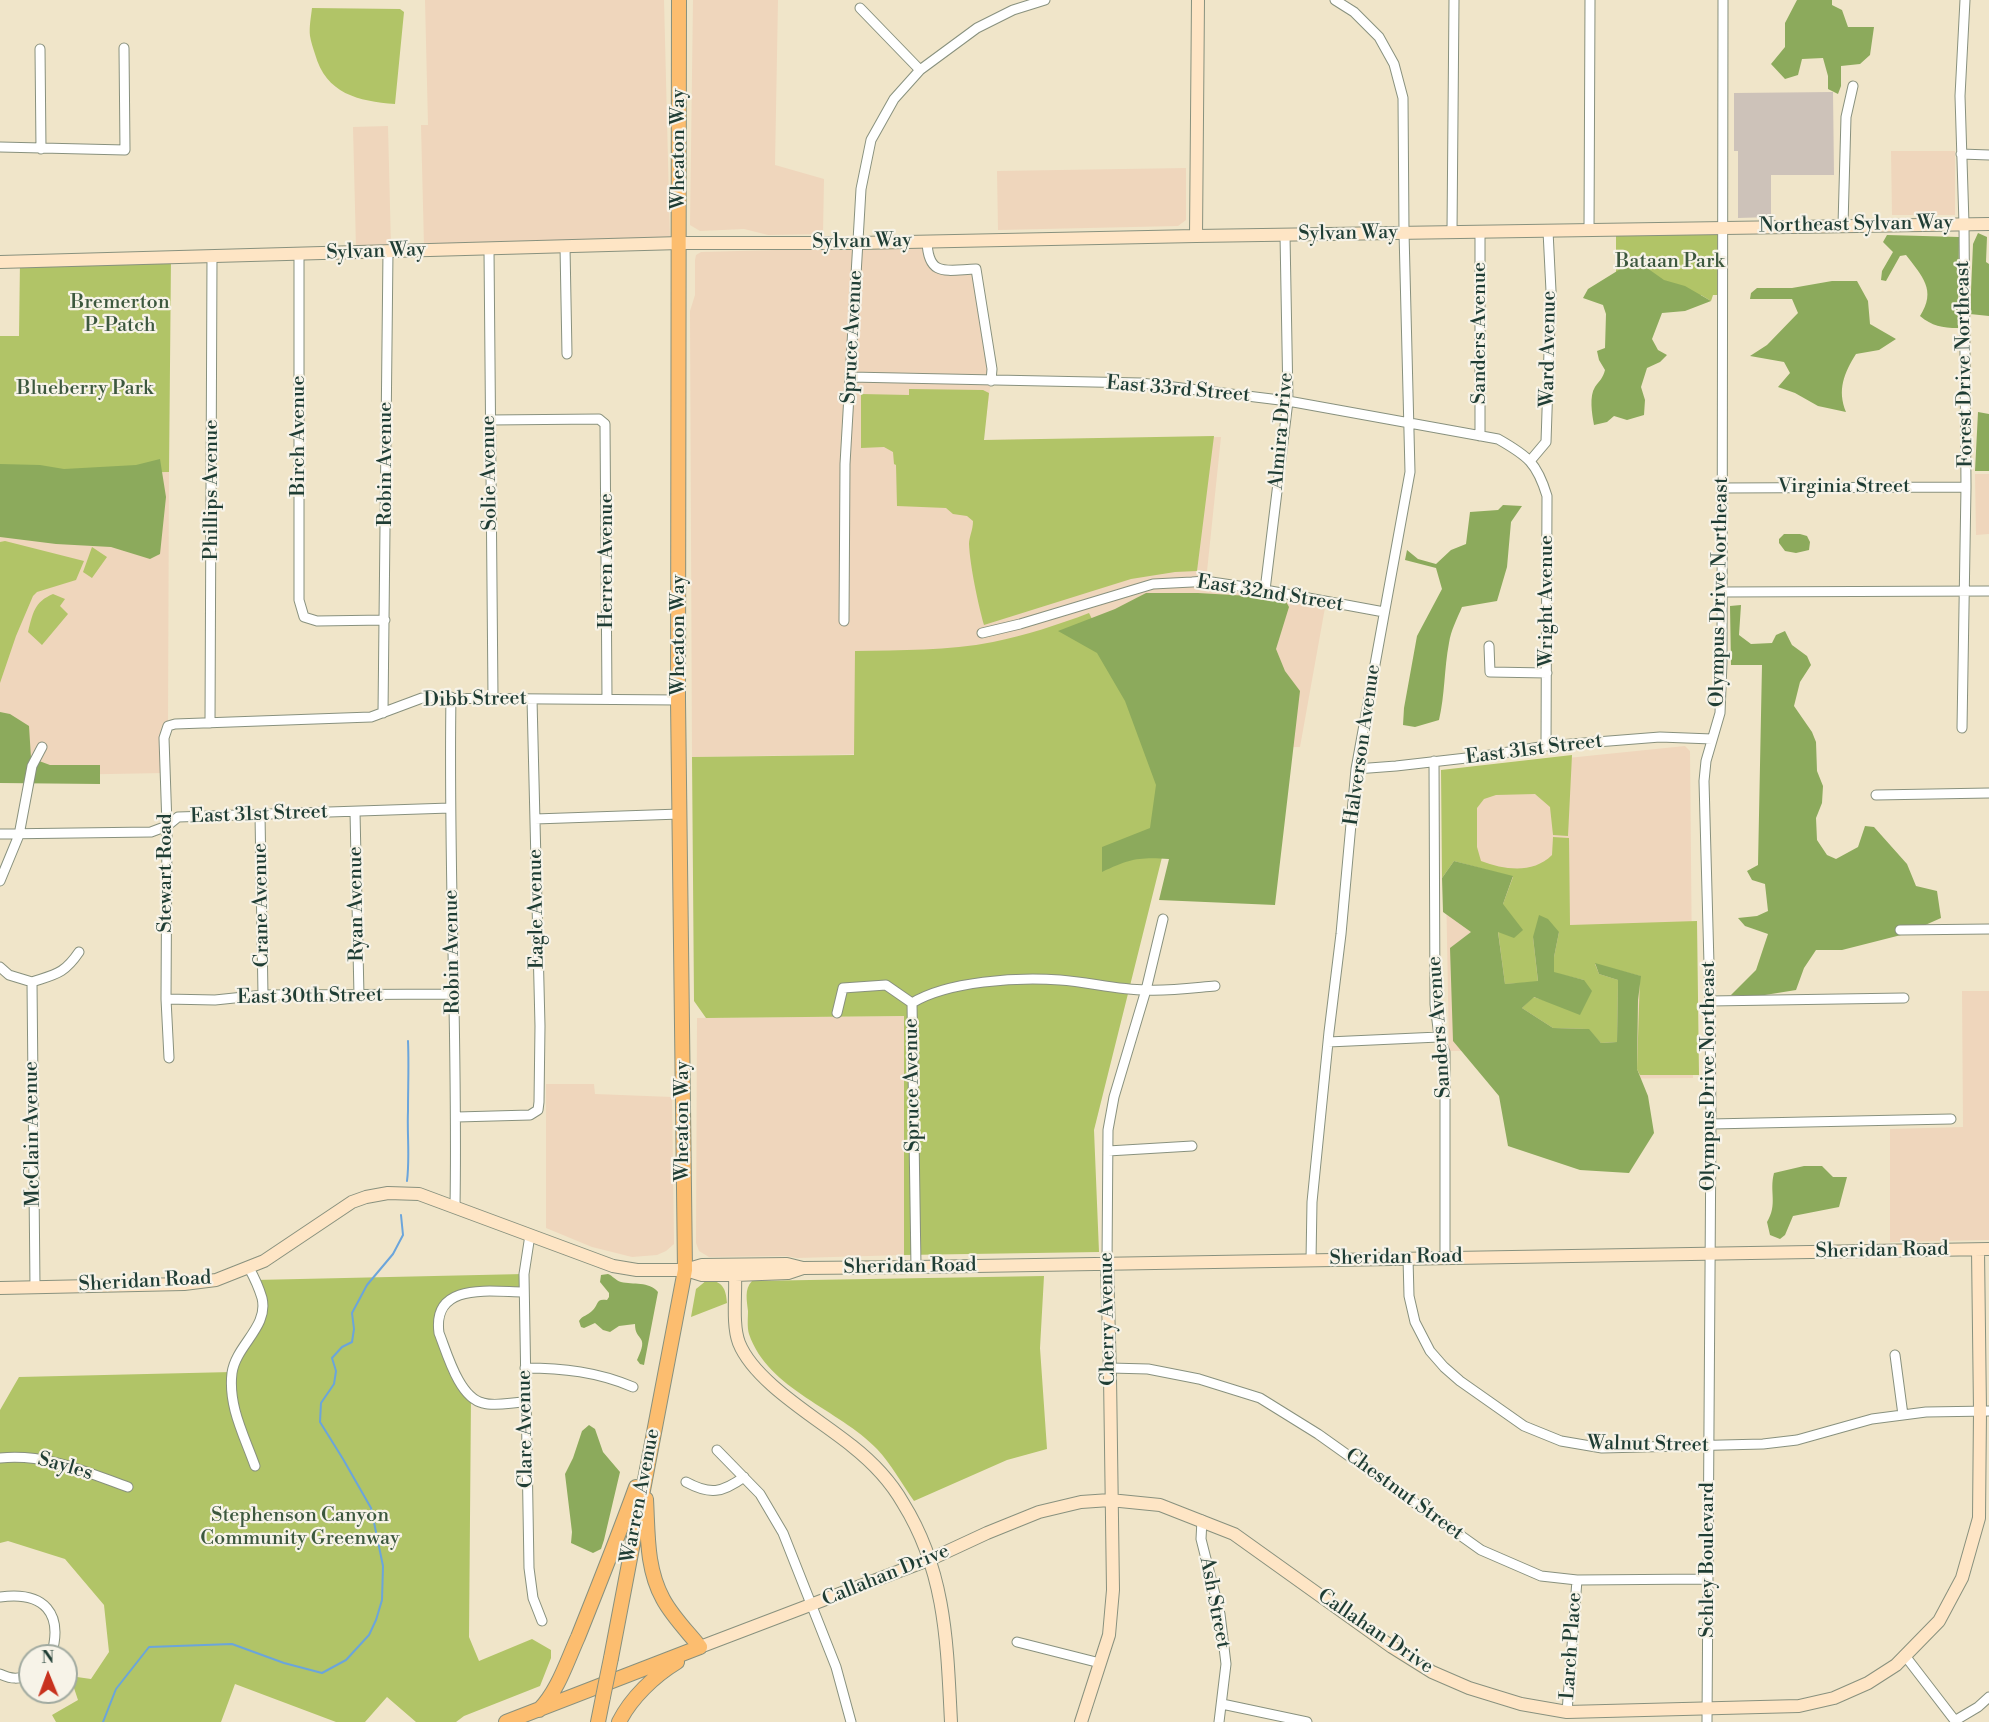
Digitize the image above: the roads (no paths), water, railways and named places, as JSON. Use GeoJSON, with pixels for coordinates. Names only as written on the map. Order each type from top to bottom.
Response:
{"type":"FeatureCollection","features":[{"type":"Feature","properties":{"kind":"main road","name":"Wheaton Way"},"geometry":{"type":"LineString","coordinates":[[678,0],[680,243],[678,700],[685,1270]]}},
{"type":"Feature","properties":{"kind":"main road"},"geometry":{"type":"LineString","coordinates":[[1196,236],[1198,0]]}},
{"type":"Feature","properties":{"kind":"main road","name":"Northeast Sylvan Way"},"geometry":{"type":"LineString","coordinates":[[1724,227],[1989,224]]}},
{"type":"Feature","properties":{"kind":"main road","name":"Sylvan Way"},"geometry":{"type":"LineString","coordinates":[[0,262],[680,243],[927,242],[1724,227]]}},
{"type":"Feature","properties":{"kind":"main road","name":"Sheridan Road"},"geometry":{"type":"LineString","coordinates":[[0,1288],[193,1284],[216,1280],[249,1268],[274,1255],[341,1208],[366,1197],[388,1193],[408,1193],[428,1197],[629,1270],[685,1270],[702,1265],[788,1264],[803,1268],[916,1267],[1983,1249]]}},
{"type":"Feature","properties":{"kind":"main road","name":"Callahan Drive"},"geometry":{"type":"LineString","coordinates":[[700,1647],[931,1559],[1042,1511],[1081,1502],[1110,1500],[1160,1504],[1234,1534],[1392,1647],[1433,1673],[1469,1688],[1521,1704],[1567,1712],[1799,1706],[1834,1698],[1868,1683],[1906,1657],[1939,1621],[1962,1578],[1979,1518],[1985,1411],[1983,1249]]}},
{"type":"Feature","properties":{"kind":"main road","name":"Cherry Avenue"},"geometry":{"type":"LineString","coordinates":[[1081,1722],[1108,1635],[1113,1590],[1107,1263]]}},
{"type":"Feature","properties":{"kind":"main road","name":"Sheridan Road"},"geometry":{"type":"LineString","coordinates":[[685,1270],[702,1275],[735,1275],[788,1273],[803,1268]]}},
{"type":"Feature","properties":{"kind":"main road","name":"Warren Avenue"},"geometry":{"type":"LineString","coordinates":[[598,1722],[685,1270]]}},
{"type":"Feature","properties":{"kind":"main road"},"geometry":{"type":"LineString","coordinates":[[735,1275],[739,1343],[749,1360],[787,1397],[852,1446],[875,1468],[904,1504],[917,1527],[931,1559],[945,1622],[951,1722]]}},
{"type":"Feature","properties":{"kind":"main road"},"geometry":{"type":"LineString","coordinates":[[539,1716],[573,1647],[609,1561],[652,1442]]}},
{"type":"Feature","properties":{"kind":"main road"},"geometry":{"type":"LineString","coordinates":[[645,1478],[649,1554],[654,1578],[667,1606],[700,1647]]}},
{"type":"Feature","properties":{"kind":"main road"},"geometry":{"type":"LineString","coordinates":[[506,1722],[539,1716],[558,1701],[700,1647]]}},
{"type":"Feature","properties":{"kind":"main road"},"geometry":{"type":"LineString","coordinates":[[619,1722],[658,1674],[700,1647]]}},
{"type":"Feature","properties":{"kind":"main road"},"geometry":{"type":"LineString","coordinates":[[634,1701],[632,1710],[634,1722]]}},
{"type":"Feature","properties":{"kind":"street","name":"Spruce Avenue"},"geometry":{"type":"LineString","coordinates":[[844,621],[845,464],[861,189],[871,140],[894,99],[920,70],[977,28],[1013,10],[1045,0]]}},
{"type":"Feature","properties":{"kind":"street"},"geometry":{"type":"LineString","coordinates":[[1335,0],[1354,12],[1379,37],[1394,64],[1403,98],[1404,232]]}},
{"type":"Feature","properties":{"kind":"street"},"geometry":{"type":"LineString","coordinates":[[1452,231],[1454,0]]}},
{"type":"Feature","properties":{"kind":"street"},"geometry":{"type":"LineString","coordinates":[[1589,230],[1590,0]]}},
{"type":"Feature","properties":{"kind":"street","name":"Olympus Drive Northeast"},"geometry":{"type":"LineString","coordinates":[[1709,1254],[1710,1001],[1704,781],[1706,761],[1721,705],[1723,0]]}},
{"type":"Feature","properties":{"kind":"street","name":"Forest Drive Northeast"},"geometry":{"type":"LineString","coordinates":[[1962,728],[1966,487],[1964,224],[1960,96],[1965,0]]}},
{"type":"Feature","properties":{"kind":"street"},"geometry":{"type":"LineString","coordinates":[[860,8],[920,70]]}},
{"type":"Feature","properties":{"kind":"street"},"geometry":{"type":"LineString","coordinates":[[0,147],[125,150],[124,48]]}},
{"type":"Feature","properties":{"kind":"street"},"geometry":{"type":"LineString","coordinates":[[40,49],[40,149]]}},
{"type":"Feature","properties":{"kind":"street"},"geometry":{"type":"LineString","coordinates":[[1843,225],[1846,117],[1853,86]]}},
{"type":"Feature","properties":{"kind":"street"},"geometry":{"type":"LineString","coordinates":[[1961,154],[1989,155]]}},
{"type":"Feature","properties":{"kind":"street","name":"Sanders Avenue"},"geometry":{"type":"LineString","coordinates":[[1480,231],[1480,436]]}},
{"type":"Feature","properties":{"kind":"street","name":"Ward Avenue"},"geometry":{"type":"LineString","coordinates":[[1530,461],[1546,442],[1551,291],[1548,231]]}},
{"type":"Feature","properties":{"kind":"street","name":"Halverson Avenue"},"geometry":{"type":"LineString","coordinates":[[1311,1260],[1312,1202],[1356,769],[1410,472],[1404,232]]}},
{"type":"Feature","properties":{"kind":"street","name":"Almira Drive"},"geometry":{"type":"LineString","coordinates":[[1265,590],[1288,401],[1285,235]]}},
{"type":"Feature","properties":{"kind":"street"},"geometry":{"type":"LineString","coordinates":[[927,242],[928,258],[936,267],[944,270],[976,269],[992,369],[991,381]]}},
{"type":"Feature","properties":{"kind":"street"},"geometry":{"type":"LineString","coordinates":[[565,247],[567,354]]}},
{"type":"Feature","properties":{"kind":"street","name":"Solie Avenue"},"geometry":{"type":"LineString","coordinates":[[489,250],[493,697]]}},
{"type":"Feature","properties":{"kind":"street","name":"Robin Avenue"},"geometry":{"type":"LineString","coordinates":[[383,713],[386,620],[388,251]]}},
{"type":"Feature","properties":{"kind":"street","name":"Birch Avenue"},"geometry":{"type":"LineString","coordinates":[[299,254],[299,600],[304,617],[317,621],[386,620]]}},
{"type":"Feature","properties":{"kind":"street","name":"Phillips Avenue"},"geometry":{"type":"LineString","coordinates":[[210,723],[212,257]]}},
{"type":"Feature","properties":{"kind":"street","name":"East 33rd Street"},"geometry":{"type":"LineString","coordinates":[[850,378],[1142,383],[1288,401],[1498,439],[1530,461]]}},
{"type":"Feature","properties":{"kind":"street","name":"Herren Avenue"},"geometry":{"type":"LineString","coordinates":[[490,420],[599,419],[605,424],[608,699]]}},
{"type":"Feature","properties":{"kind":"street","name":"Wright Avenue"},"geometry":{"type":"LineString","coordinates":[[1530,461],[1540,475],[1547,496],[1546,746]]}},
{"type":"Feature","properties":{"kind":"street","name":"Virginia Street"},"geometry":{"type":"LineString","coordinates":[[1722,488],[1966,487]]}},
{"type":"Feature","properties":{"kind":"street","name":"East 32nd Street"},"geometry":{"type":"LineString","coordinates":[[982,633],[1020,624],[1153,584],[1205,581],[1384,612]]}},
{"type":"Feature","properties":{"kind":"street"},"geometry":{"type":"LineString","coordinates":[[1722,592],[1989,591]]}},
{"type":"Feature","properties":{"kind":"street"},"geometry":{"type":"LineString","coordinates":[[1489,646],[1490,672],[1547,673]]}},
{"type":"Feature","properties":{"kind":"street","name":"Robin Avenue"},"geometry":{"type":"LineString","coordinates":[[451,697],[450,808],[457,1117],[455,1206]]}},
{"type":"Feature","properties":{"kind":"street","name":"Dibb Street"},"geometry":{"type":"LineString","coordinates":[[168,726],[175,723],[371,717],[422,698],[678,700]]}},
{"type":"Feature","properties":{"kind":"street","name":"Eagle Avenue"},"geometry":{"type":"LineString","coordinates":[[457,1117],[530,1115],[538,1110],[532,699]]}},
{"type":"Feature","properties":{"kind":"street","name":"Stewart Road"},"geometry":{"type":"LineString","coordinates":[[168,726],[164,738],[167,826],[166,999],[169,1058]]}},
{"type":"Feature","properties":{"kind":"street","name":"East 31st Street"},"geometry":{"type":"LineString","coordinates":[[1356,769],[1484,756],[1546,746],[1660,737],[1712,739]]}},
{"type":"Feature","properties":{"kind":"street"},"geometry":{"type":"LineString","coordinates":[[0,881],[19,835],[32,765],[42,747]]}},
{"type":"Feature","properties":{"kind":"street","name":"Sanders Avenue"},"geometry":{"type":"LineString","coordinates":[[1434,761],[1435,1004],[1439,1037],[1445,1052],[1445,1258]]}},
{"type":"Feature","properties":{"kind":"street"},"geometry":{"type":"LineString","coordinates":[[1876,795],[1989,793]]}},
{"type":"Feature","properties":{"kind":"street","name":"East 31st Street"},"geometry":{"type":"LineString","coordinates":[[0,834],[151,832],[167,826],[178,817],[450,808]]}},
{"type":"Feature","properties":{"kind":"street","name":"Ryan Avenue"},"geometry":{"type":"LineString","coordinates":[[355,812],[359,996]]}},
{"type":"Feature","properties":{"kind":"street"},"geometry":{"type":"LineString","coordinates":[[535,819],[680,814]]}},
{"type":"Feature","properties":{"kind":"street","name":"Crane Avenue"},"geometry":{"type":"LineString","coordinates":[[260,815],[263,995]]}},
{"type":"Feature","properties":{"kind":"street","name":"Cherry Avenue"},"geometry":{"type":"LineString","coordinates":[[1107,1263],[1108,1130],[1114,1096],[1146,990],[1164,919]]}},
{"type":"Feature","properties":{"kind":"street"},"geometry":{"type":"LineString","coordinates":[[1900,930],[1989,929]]}},
{"type":"Feature","properties":{"kind":"street"},"geometry":{"type":"LineString","coordinates":[[0,967],[9,975],[32,982],[61,972],[69,966],[79,952]]}},
{"type":"Feature","properties":{"kind":"street"},"geometry":{"type":"LineString","coordinates":[[912,1004],[922,998],[968,985],[1018,979],[1061,980],[1146,990],[1215,986]]}},
{"type":"Feature","properties":{"kind":"street","name":"McClain Avenue"},"geometry":{"type":"LineString","coordinates":[[32,982],[35,1287]]}},
{"type":"Feature","properties":{"kind":"street","name":"Spruce Avenue"},"geometry":{"type":"LineString","coordinates":[[837,1013],[843,988],[886,985],[912,1004],[916,1267]]}},
{"type":"Feature","properties":{"kind":"street","name":"East 30th Street"},"geometry":{"type":"LineString","coordinates":[[166,999],[215,1000],[263,995],[455,994]]}},
{"type":"Feature","properties":{"kind":"street"},"geometry":{"type":"LineString","coordinates":[[1710,1001],[1904,998]]}},
{"type":"Feature","properties":{"kind":"street"},"geometry":{"type":"LineString","coordinates":[[1328,1042],[1439,1037]]}},
{"type":"Feature","properties":{"kind":"street"},"geometry":{"type":"LineString","coordinates":[[1710,1124],[1951,1119]]}},
{"type":"Feature","properties":{"kind":"street"},"geometry":{"type":"LineString","coordinates":[[1108,1151],[1192,1146]]}},
{"type":"Feature","properties":{"kind":"street","name":"Clare Avenue"},"geometry":{"type":"LineString","coordinates":[[530,1235],[524,1274],[529,1579],[542,1621]]}},
{"type":"Feature","properties":{"kind":"street","name":"Schley Boulevard"},"geometry":{"type":"LineString","coordinates":[[1707,1722],[1709,1254]]}},
{"type":"Feature","properties":{"kind":"street","name":"Walnut Street"},"geometry":{"type":"LineString","coordinates":[[1408,1258],[1409,1296],[1415,1322],[1430,1351],[1460,1381],[1524,1426],[1561,1441],[1602,1448],[1763,1444],[1797,1440],[1851,1423],[1903,1415],[1985,1411]]}},
{"type":"Feature","properties":{"kind":"street"},"geometry":{"type":"LineString","coordinates":[[249,1268],[262,1297],[261,1318],[235,1361],[231,1389],[234,1409],[255,1466]]}},
{"type":"Feature","properties":{"kind":"street"},"geometry":{"type":"LineString","coordinates":[[525,1292],[461,1293],[445,1305],[438,1325],[439,1333],[460,1383],[471,1398],[490,1405],[526,1402]]}},
{"type":"Feature","properties":{"kind":"street"},"geometry":{"type":"LineString","coordinates":[[1895,1355],[1903,1415]]}},
{"type":"Feature","properties":{"kind":"street"},"geometry":{"type":"LineString","coordinates":[[525,1368],[571,1370],[607,1377],[633,1387]]}},
{"type":"Feature","properties":{"kind":"street","name":"Chestnut Street"},"geometry":{"type":"LineString","coordinates":[[1110,1368],[1148,1369],[1189,1377],[1260,1398],[1318,1434],[1481,1550],[1540,1576],[1577,1581],[1708,1579]]}},
{"type":"Feature","properties":{"kind":"street"},"geometry":{"type":"LineString","coordinates":[[717,1450],[760,1494],[783,1533],[836,1667],[851,1722]]}},
{"type":"Feature","properties":{"kind":"street","name":"Sayles"},"geometry":{"type":"LineString","coordinates":[[0,1458],[15,1456],[48,1460],[128,1487]]}},
{"type":"Feature","properties":{"kind":"street"},"geometry":{"type":"LineString","coordinates":[[686,1482],[702,1490],[716,1490],[727,1489],[744,1477]]}},
{"type":"Feature","properties":{"kind":"street","name":"Ash Street"},"geometry":{"type":"LineString","coordinates":[[1202,1520],[1201,1539],[1220,1614],[1226,1664],[1219,1722]]}},
{"type":"Feature","properties":{"kind":"street","name":"Larch Place"},"geometry":{"type":"LineString","coordinates":[[1567,1712],[1577,1581]]}},
{"type":"Feature","properties":{"kind":"street"},"geometry":{"type":"LineString","coordinates":[[0,1597],[32,1598],[44,1605],[51,1614],[55,1644]]}},
{"type":"Feature","properties":{"kind":"street"},"geometry":{"type":"LineString","coordinates":[[1017,1642],[1100,1663]]}},
{"type":"Feature","properties":{"kind":"street"},"geometry":{"type":"LineString","coordinates":[[1906,1657],[1956,1721],[1989,1697]]}},
{"type":"Feature","properties":{"kind":"street"},"geometry":{"type":"LineString","coordinates":[[0,1674],[10,1679],[18,1678]]}},
{"type":"Feature","properties":{"kind":"street"},"geometry":{"type":"LineString","coordinates":[[1222,1704],[1307,1722]]}},
{"type":"Feature","properties":{"kind":"waterway"},"geometry":{"type":"LineString","coordinates":[[407,1181],[408,1041]]}},
{"type":"Feature","properties":{"kind":"waterway"},"geometry":{"type":"LineString","coordinates":[[103,1722],[116,1689],[149,1647],[232,1644],[284,1663],[322,1673],[346,1660],[369,1635],[382,1600],[383,1566],[371,1508],[320,1422],[321,1403],[334,1384],[336,1371],[332,1358],[342,1347],[352,1342],[354,1329],[352,1313],[367,1285],[393,1254],[403,1235],[401,1215]]}},
{"type":"Feature","properties":{"kind":"park label","name":"Bataan Park"},"geometry":{"type":"Point","coordinates":[1670,262]}},
{"type":"Feature","properties":{"kind":"park label","name":"Bremerton P-Patch"},"geometry":{"type":"Point","coordinates":[120,314]}},
{"type":"Feature","properties":{"kind":"park label","name":"Blueberry Park"},"geometry":{"type":"Point","coordinates":[85,389]}},
{"type":"Feature","properties":{"kind":"park label","name":"Stephenson Canyon Community Greenway"},"geometry":{"type":"Point","coordinates":[300,1528]}}]}
